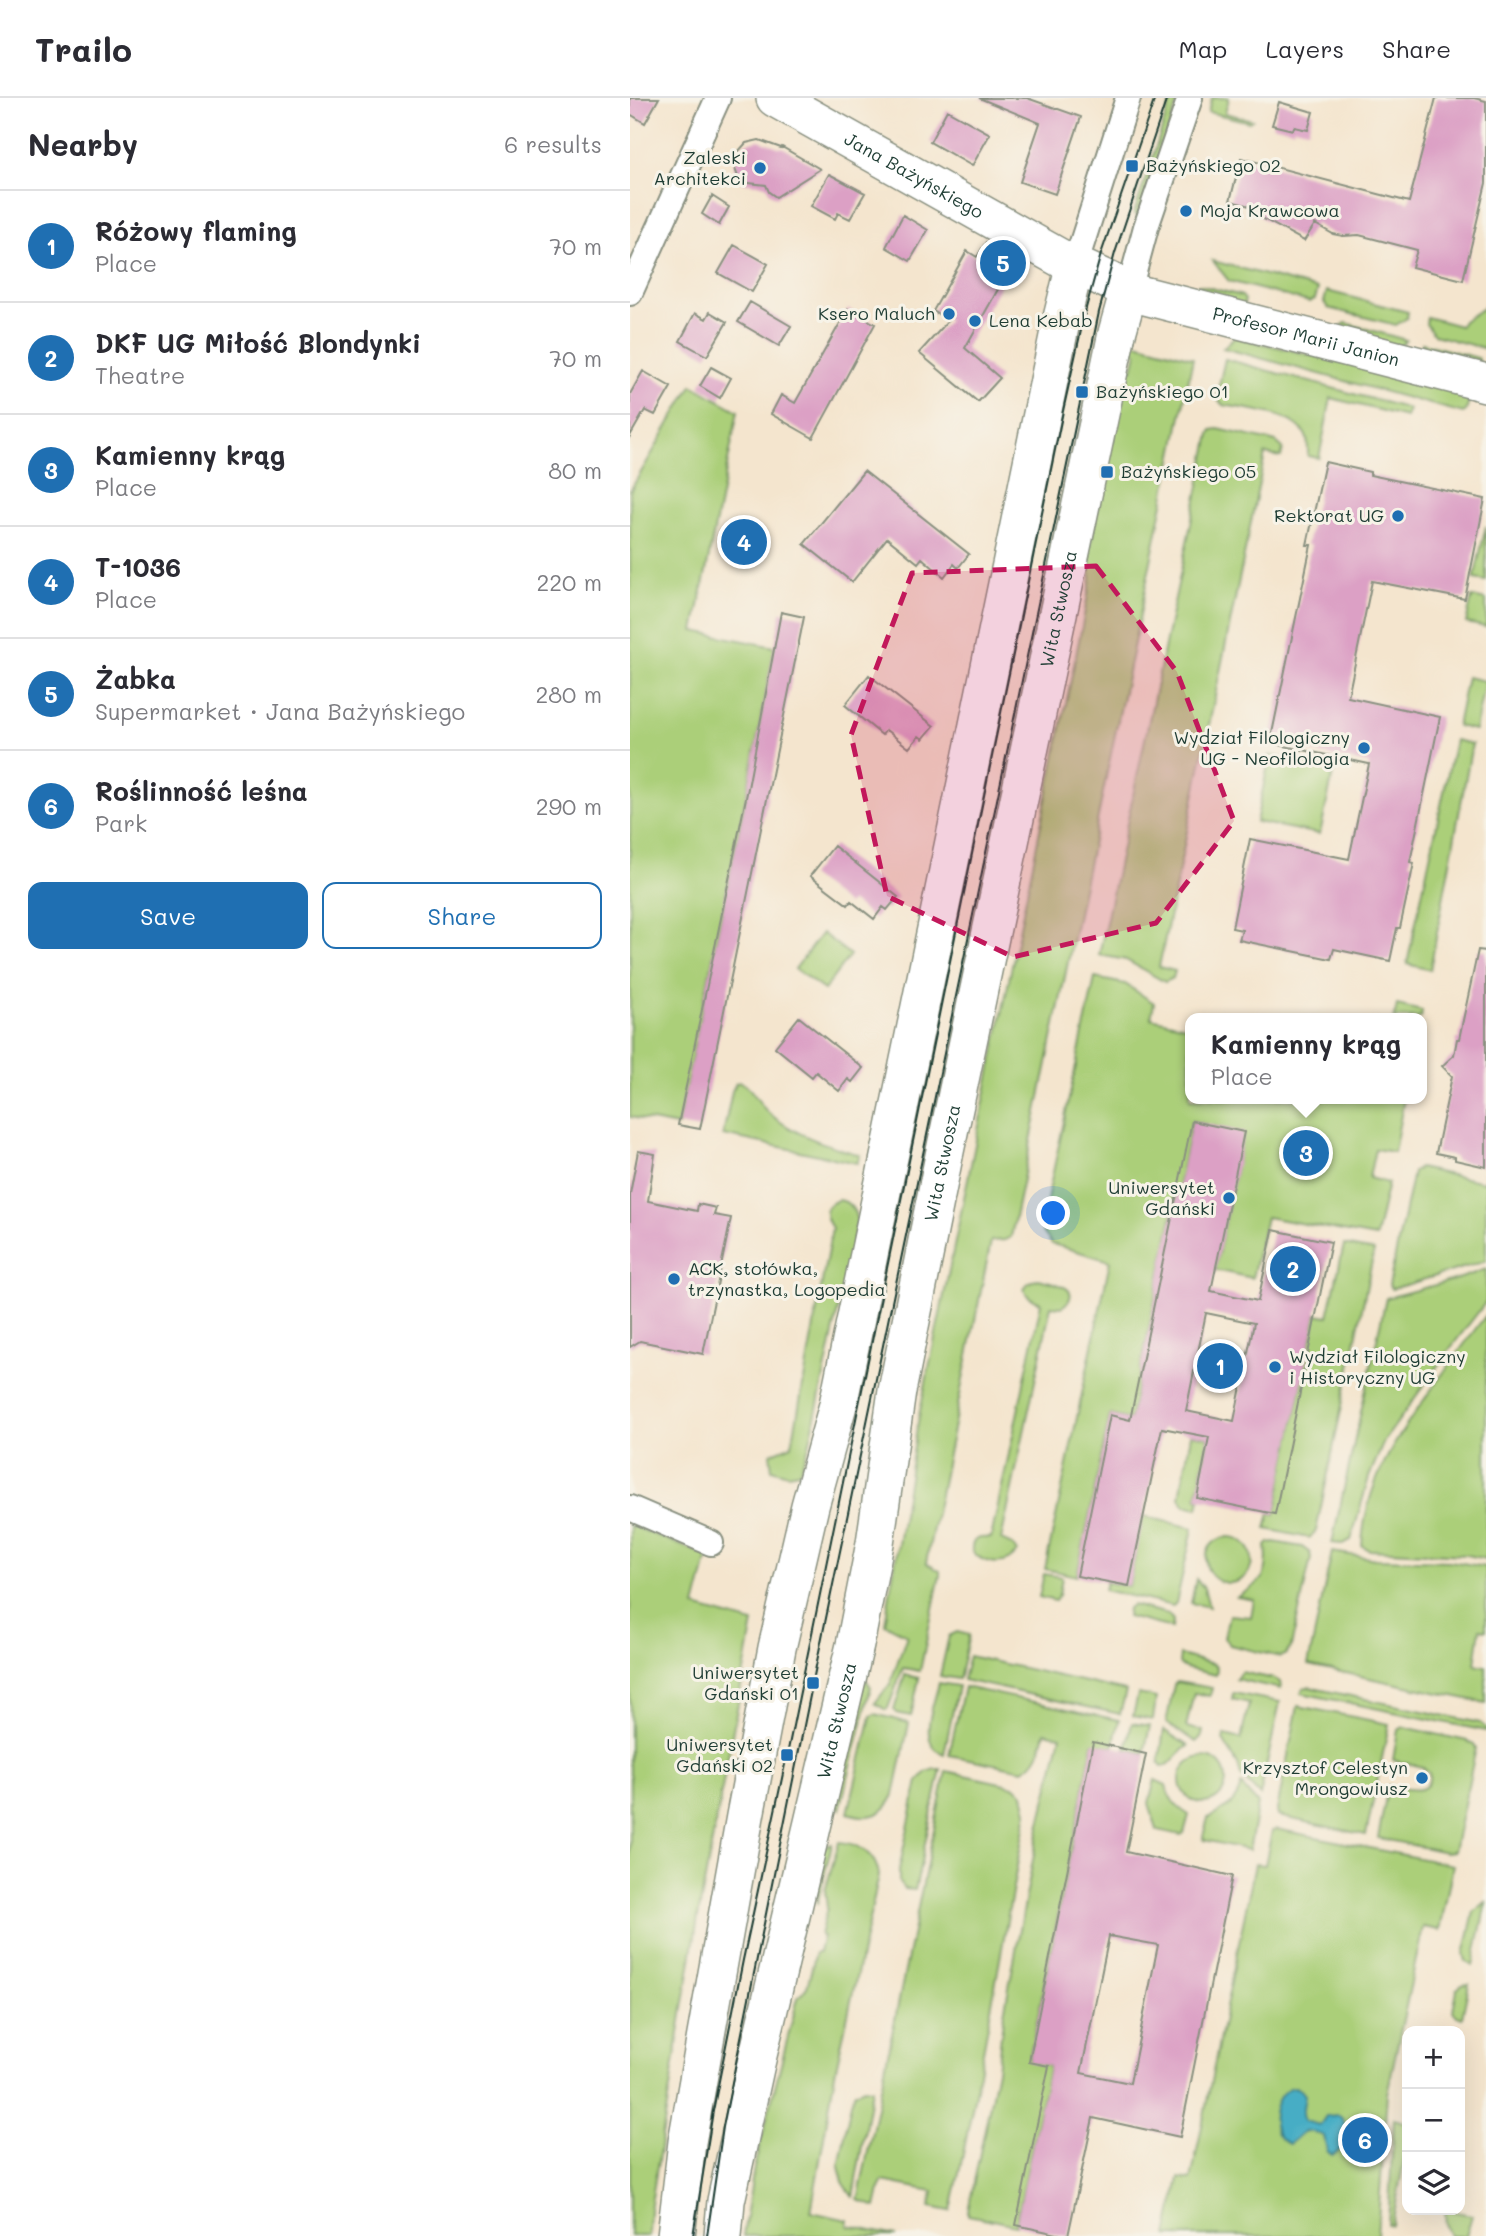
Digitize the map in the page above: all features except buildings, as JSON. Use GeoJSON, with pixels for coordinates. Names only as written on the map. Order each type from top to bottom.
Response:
{"type":"FeatureCollection","features":[{"type":"Feature","properties":{"kind":"street"},"geometry":{"type":"LineString","coordinates":[[630,293],[718,98]]}},
{"type":"Feature","properties":{"kind":"street","name":"Jana Bażyńskiego"},"geometry":{"type":"LineString","coordinates":[[775,98],[1074,265],[1129,289]]}},
{"type":"Feature","properties":{"kind":"street"},"geometry":{"type":"LineString","coordinates":[[676,2236],[689,2128],[777,1648],[810,1506],[838,1405],[1060,322],[1074,265],[1128,98]]}},
{"type":"Feature","properties":{"kind":"street","name":"Wita Stwosza"},"geometry":{"type":"LineString","coordinates":[[723,2236],[726,2201],[755,2068],[855,1645],[875,1543],[897,1391],[941,1169],[1115,342],[1146,227],[1190,98]]}},
{"type":"Feature","properties":{"kind":"street","name":"Profesor Marii Janion"},"geometry":{"type":"LineString","coordinates":[[1129,289],[1486,383]]}},
{"type":"Feature","properties":{"kind":"street"},"geometry":{"type":"LineString","coordinates":[[630,1508],[711,1543]]}},
{"type":"Feature","properties":{"kind":"highlighted area"},"geometry":{"type":"Polygon","coordinates":[[[1096,566],[1177,672],[1234,821],[1156,923],[1013,957],[887,896],[851,735],[912,573],[1096,566]]]}},
{"type":"Feature","properties":{"kind":"green space"},"geometry":{"type":"Polygon","coordinates":[[[1172,98],[1179,98],[1139,216],[1134,214],[1172,98]]]}},
{"type":"Feature","properties":{"kind":"green space"},"geometry":{"type":"Polygon","coordinates":[[[1212,98],[1229,98],[1225,113],[1252,120],[1249,122],[1208,112],[1212,98]]]}},
{"type":"Feature","properties":{"kind":"green space"},"geometry":{"type":"Polygon","coordinates":[[[1213,261],[1318,289],[1315,299],[1309,302],[1229,281],[1213,261]]]}},
{"type":"Feature","properties":{"kind":"green space"},"geometry":{"type":"Polygon","coordinates":[[[1199,285],[1242,296],[1245,300],[1242,311],[1195,299],[1199,285]]]}},
{"type":"Feature","properties":{"kind":"green space"},"geometry":{"type":"Polygon","coordinates":[[[1327,291],[1408,312],[1407,318],[1396,325],[1328,308],[1324,302],[1327,291]]]}},
{"type":"Feature","properties":{"kind":"green space"},"geometry":{"type":"Polygon","coordinates":[[[1486,303],[1486,349],[1434,335],[1426,324],[1427,317],[1460,326],[1463,321],[1485,307],[1486,303]]]}},
{"type":"Feature","properties":{"kind":"green space"},"geometry":{"type":"Polygon","coordinates":[[[1346,323],[1406,340],[1401,346],[1339,336],[1346,323]]]}},
{"type":"Feature","properties":{"kind":"green space"},"geometry":{"type":"Polygon","coordinates":[[[1234,337],[1472,392],[1463,413],[1223,348],[1234,337]]]}},
{"type":"Feature","properties":{"kind":"green space"},"geometry":{"type":"Polygon","coordinates":[[[1133,342],[1193,358],[1011,1237],[991,1241],[926,1563],[940,1571],[940,1575],[920,1671],[903,1668],[886,1710],[875,1703],[890,1684],[907,1635],[885,1624],[919,1416],[1082,626],[1091,579],[1088,558],[1103,481],[1108,480],[1111,465],[1107,464],[1127,368],[1133,369],[1137,352],[1131,350],[1133,342]]]}},
{"type":"Feature","properties":{"kind":"green space"},"geometry":{"type":"Polygon","coordinates":[[[1422,343],[1478,358],[1481,365],[1422,349],[1422,343]]]}},
{"type":"Feature","properties":{"kind":"green space"},"geometry":{"type":"Polygon","coordinates":[[[1225,359],[1409,409],[1406,417],[1331,398],[1319,458],[1308,456],[1307,439],[1294,423],[1271,414],[1223,405],[1218,400],[1225,359]]]}},
{"type":"Feature","properties":{"kind":"green space"},"geometry":{"type":"Polygon","coordinates":[[[692,385],[738,411],[694,631],[775,647],[678,1126],[630,1117],[630,491],[692,385]]]}},
{"type":"Feature","properties":{"kind":"green space"},"geometry":{"type":"Polygon","coordinates":[[[1212,430],[1276,442],[1283,448],[1281,457],[1265,454],[1159,967],[1175,971],[1173,978],[1165,982],[1126,960],[1099,955],[1210,434],[1212,430]]]}},
{"type":"Feature","properties":{"kind":"green space"},"geometry":{"type":"Polygon","coordinates":[[[1486,526],[1486,581],[1474,579],[1486,526]]]}},
{"type":"Feature","properties":{"kind":"green space"},"geometry":{"type":"Polygon","coordinates":[[[1472,597],[1486,600],[1486,627],[1466,623],[1472,597]]]}},
{"type":"Feature","properties":{"kind":"green space"},"geometry":{"type":"Polygon","coordinates":[[[1467,677],[1485,681],[1475,730],[1457,726],[1467,677]]]}},
{"type":"Feature","properties":{"kind":"green space"},"geometry":{"type":"Polygon","coordinates":[[[1455,740],[1472,744],[1430,970],[1407,964],[1455,740]]]}},
{"type":"Feature","properties":{"kind":"green space"},"geometry":{"type":"Polygon","coordinates":[[[1270,755],[1334,769],[1320,834],[1256,822],[1270,755]]]}},
{"type":"Feature","properties":{"kind":"green space"},"geometry":{"type":"Polygon","coordinates":[[[822,933],[850,955],[824,990],[795,969],[822,933]]]}},
{"type":"Feature","properties":{"kind":"green space"},"geometry":{"type":"Polygon","coordinates":[[[1095,978],[1125,984],[1154,1003],[1151,1018],[1185,1026],[1185,1104],[1403,1104],[1394,1152],[1375,1149],[1369,1178],[1388,1183],[1376,1237],[1266,1217],[1252,1278],[1215,1270],[1243,1133],[1192,1121],[1130,1420],[1110,1415],[1077,1576],[1045,1569],[1110,1261],[1052,1244],[1042,1231],[1095,978]]]}},
{"type":"Feature","properties":{"kind":"green space"},"geometry":{"type":"Polygon","coordinates":[[[1397,1005],[1422,1011],[1422,1013],[1395,1013],[1397,1005]]]}},
{"type":"Feature","properties":{"kind":"green space"},"geometry":{"type":"Polygon","coordinates":[[[740,1082],[749,1088],[766,1111],[780,1122],[813,1139],[860,1155],[857,1163],[723,1135],[732,1091],[736,1083],[740,1082]]]}},
{"type":"Feature","properties":{"kind":"green space"},"geometry":{"type":"Polygon","coordinates":[[[1419,1168],[1484,1182],[1486,1177],[1486,1261],[1392,1289],[1389,1285],[1413,1172],[1419,1168]]]}},
{"type":"Feature","properties":{"kind":"green space"},"geometry":{"type":"Polygon","coordinates":[[[838,1200],[851,1207],[857,1221],[809,1446],[799,1472],[787,1474],[772,1469],[770,1454],[792,1445],[832,1228],[826,1212],[829,1205],[838,1200]]]}},
{"type":"Feature","properties":{"kind":"green space"},"geometry":{"type":"Polygon","coordinates":[[[1344,1245],[1374,1251],[1316,1531],[1309,1538],[1266,1529],[1270,1513],[1275,1514],[1316,1314],[1328,1316],[1344,1245]]]}},
{"type":"Feature","properties":{"kind":"green space"},"geometry":{"type":"Polygon","coordinates":[[[1486,1269],[1486,1302],[1384,1441],[1369,1477],[1351,1540],[1342,1544],[1332,1543],[1386,1298],[1486,1269]]]}},
{"type":"Feature","properties":{"kind":"green space"},"geometry":{"type":"Polygon","coordinates":[[[1038,1279],[1064,1287],[1071,1295],[1062,1307],[1051,1306],[1001,1540],[1012,1545],[1017,1552],[1007,1561],[995,1563],[977,1556],[972,1551],[972,1546],[977,1539],[991,1538],[1041,1303],[1027,1295],[1025,1288],[1038,1279]]]}},
{"type":"Feature","properties":{"kind":"green space"},"geometry":{"type":"Polygon","coordinates":[[[1486,1315],[1486,1559],[1466,1555],[1370,1550],[1362,1546],[1369,1502],[1384,1462],[1418,1408],[1486,1315]]]}},
{"type":"Feature","properties":{"kind":"green space"},"geometry":{"type":"Polygon","coordinates":[[[1191,1434],[1209,1437],[1197,1498],[1200,1499],[1198,1508],[1184,1505],[1180,1497],[1191,1434]]]}},
{"type":"Feature","properties":{"kind":"green space"},"geometry":{"type":"Polygon","coordinates":[[[1143,1516],[1193,1528],[1176,1603],[1173,1606],[1104,1590],[1106,1582],[1129,1586],[1143,1516]]]}},
{"type":"Feature","properties":{"kind":"green space"},"geometry":{"type":"Polygon","coordinates":[[[630,1525],[708,1556],[695,1607],[753,1623],[698,1917],[650,2210],[649,2236],[630,2236],[630,1525]]]}},
{"type":"Feature","properties":{"kind":"green space"},"geometry":{"type":"Polygon","coordinates":[[[1229,1537],[1245,1544],[1252,1560],[1245,1576],[1229,1583],[1213,1576],[1206,1560],[1213,1544],[1229,1537]]]}},
{"type":"Feature","properties":{"kind":"green space"},"geometry":{"type":"Polygon","coordinates":[[[1274,1542],[1302,1547],[1310,1553],[1311,1558],[1291,1647],[1280,1657],[1230,1645],[1224,1638],[1229,1615],[1251,1617],[1254,1600],[1237,1597],[1262,1578],[1267,1565],[1266,1546],[1274,1542]]]}},
{"type":"Feature","properties":{"kind":"green space"},"geometry":{"type":"Polygon","coordinates":[[[1332,1552],[1376,1559],[1450,1561],[1486,1567],[1486,1630],[1480,1629],[1475,1664],[1486,1666],[1486,1703],[1308,1665],[1332,1552]]]}},
{"type":"Feature","properties":{"kind":"green space"},"geometry":{"type":"Polygon","coordinates":[[[1044,1574],[1062,1577],[1059,1595],[1055,1601],[1039,1597],[1044,1574]]]}},
{"type":"Feature","properties":{"kind":"green space"},"geometry":{"type":"Polygon","coordinates":[[[1196,1579],[1204,1588],[1209,1607],[1191,1603],[1196,1579]]]}},
{"type":"Feature","properties":{"kind":"green space"},"geometry":{"type":"Polygon","coordinates":[[[1132,1605],[1168,1614],[1173,1620],[1172,1628],[1127,1617],[1128,1608],[1132,1605]]]}},
{"type":"Feature","properties":{"kind":"green space"},"geometry":{"type":"Polygon","coordinates":[[[957,1632],[969,1635],[959,1679],[940,1676],[949,1636],[957,1632]]]}},
{"type":"Feature","properties":{"kind":"green space"},"geometry":{"type":"Polygon","coordinates":[[[1180,1655],[1213,1664],[1217,1668],[1216,1675],[1185,1668],[1179,1664],[1180,1655]]]}},
{"type":"Feature","properties":{"kind":"green space"},"geometry":{"type":"Polygon","coordinates":[[[969,1656],[1126,1691],[1120,1714],[963,1680],[969,1656]]]}},
{"type":"Feature","properties":{"kind":"green space"},"geometry":{"type":"Polygon","coordinates":[[[1241,1672],[1275,1679],[1280,1682],[1281,1689],[1236,1679],[1241,1672]]]}},
{"type":"Feature","properties":{"kind":"green space"},"geometry":{"type":"Polygon","coordinates":[[[905,1675],[919,1678],[911,1716],[896,1713],[894,1710],[905,1675]]]}},
{"type":"Feature","properties":{"kind":"green space"},"geometry":{"type":"Polygon","coordinates":[[[865,1678],[871,1687],[840,1809],[835,1804],[865,1678]]]}},
{"type":"Feature","properties":{"kind":"green space"},"geometry":{"type":"Polygon","coordinates":[[[1177,1682],[1212,1688],[1210,1696],[1194,1693],[1186,1727],[1203,1731],[1196,1742],[1166,1723],[1174,1685],[1177,1682]]]}},
{"type":"Feature","properties":{"kind":"green space"},"geometry":{"type":"Polygon","coordinates":[[[939,1683],[958,1686],[944,1754],[931,1742],[929,1733],[931,1712],[939,1683]]]}},
{"type":"Feature","properties":{"kind":"green space"},"geometry":{"type":"Polygon","coordinates":[[[964,1687],[1119,1720],[1113,1747],[1093,1743],[1029,2061],[1049,2066],[1016,2225],[968,2215],[968,2211],[997,2070],[1003,2019],[1039,1828],[1061,1736],[1045,1732],[1036,1759],[1023,1770],[949,1755],[964,1687]]]}},
{"type":"Feature","properties":{"kind":"green space"},"geometry":{"type":"Polygon","coordinates":[[[1303,1688],[1480,1723],[1486,1731],[1301,1693],[1303,1688]]]}},
{"type":"Feature","properties":{"kind":"green space"},"geometry":{"type":"Polygon","coordinates":[[[1233,1693],[1280,1702],[1260,1796],[1241,1776],[1238,1765],[1223,1740],[1225,1735],[1241,1739],[1249,1703],[1232,1699],[1233,1693]]]}},
{"type":"Feature","properties":{"kind":"green space"},"geometry":{"type":"Polygon","coordinates":[[[1138,1694],[1156,1698],[1153,1720],[1133,1716],[1138,1694]]]}},
{"type":"Feature","properties":{"kind":"green space"},"geometry":{"type":"Polygon","coordinates":[[[1298,1706],[1389,1724],[1366,1835],[1278,1816],[1298,1706]]]}},
{"type":"Feature","properties":{"kind":"green space"},"geometry":{"type":"Polygon","coordinates":[[[875,1714],[909,1723],[894,1795],[890,1802],[881,1812],[869,1816],[856,1815],[848,1813],[871,1716],[875,1714]]]}},
{"type":"Feature","properties":{"kind":"green space"},"geometry":{"type":"Polygon","coordinates":[[[1132,1723],[1150,1726],[1144,1753],[1126,1749],[1132,1723]]]}},
{"type":"Feature","properties":{"kind":"green space"},"geometry":{"type":"Polygon","coordinates":[[[1404,1727],[1467,1741],[1476,1748],[1454,1851],[1446,1852],[1378,1838],[1388,1786],[1416,1790],[1422,1789],[1429,1781],[1429,1773],[1422,1767],[1393,1760],[1398,1730],[1404,1727]]]}},
{"type":"Feature","properties":{"kind":"green space"},"geometry":{"type":"Polygon","coordinates":[[[1164,1730],[1188,1746],[1162,1767],[1159,1763],[1164,1730]]]}},
{"type":"Feature","properties":{"kind":"green space"},"geometry":{"type":"Polygon","coordinates":[[[1203,1757],[1212,1758],[1219,1764],[1225,1771],[1225,1789],[1219,1796],[1212,1802],[1203,1803],[1194,1802],[1187,1796],[1181,1789],[1180,1780],[1181,1771],[1187,1764],[1194,1758],[1203,1757]]]}},
{"type":"Feature","properties":{"kind":"green space"},"geometry":{"type":"Polygon","coordinates":[[[941,1769],[915,1890],[905,1889],[899,1882],[899,1870],[918,1781],[926,1772],[941,1769]]]}},
{"type":"Feature","properties":{"kind":"green space"},"geometry":{"type":"Polygon","coordinates":[[[946,1771],[1014,1786],[1023,1794],[1027,1812],[952,2206],[950,2211],[930,2207],[933,2191],[882,2181],[876,2207],[858,2200],[946,1771]]]}},
{"type":"Feature","properties":{"kind":"green space"},"geometry":{"type":"Polygon","coordinates":[[[1155,1780],[1166,1785],[1174,1802],[1189,1815],[1181,1835],[1157,1830],[1149,1803],[1155,1780]]]}},
{"type":"Feature","properties":{"kind":"green space"},"geometry":{"type":"Polygon","coordinates":[[[1241,1785],[1258,1804],[1249,1850],[1204,1840],[1208,1818],[1233,1802],[1241,1785]]]}},
{"type":"Feature","properties":{"kind":"green space"},"geometry":{"type":"Polygon","coordinates":[[[1276,1829],[1453,1865],[1440,1930],[1423,1927],[1387,2094],[1377,2236],[1167,2236],[1179,2178],[1191,2180],[1255,1864],[1265,1865],[1272,1831],[1276,1829]]]}},
{"type":"Feature","properties":{"kind":"green space"},"geometry":{"type":"Polygon","coordinates":[[[839,1842],[865,1851],[874,1861],[879,1875],[835,2073],[811,2212],[848,2220],[848,2226],[896,2236],[743,2236],[754,2168],[798,1998],[807,1987],[823,1936],[820,1935],[827,1908],[825,1891],[839,1842]]]}},
{"type":"Feature","properties":{"kind":"green space"},"geometry":{"type":"Polygon","coordinates":[[[832,1844],[817,1904],[816,1866],[824,1846],[832,1844]]]}},
{"type":"Feature","properties":{"kind":"green space"},"geometry":{"type":"Polygon","coordinates":[[[1486,1902],[1473,1965],[1466,1961],[1464,1954],[1474,1912],[1486,1902]]]}},
{"type":"Feature","properties":{"kind":"green space"},"geometry":{"type":"Polygon","coordinates":[[[1469,1984],[1462,2018],[1453,2011],[1457,1989],[1469,1984]]]}},
{"type":"Feature","properties":{"kind":"green space"},"geometry":{"type":"Polygon","coordinates":[[[864,2088],[872,2089],[853,2197],[843,2182],[839,2167],[851,2102],[855,2092],[864,2088]]]}},
{"type":"Feature","properties":{"kind":"green space"},"geometry":{"type":"Polygon","coordinates":[[[1394,2119],[1402,2121],[1402,2171],[1392,2225],[1388,2224],[1394,2119]]]}},
{"type":"Feature","properties":{"kind":"green space"},"geometry":{"type":"Polygon","coordinates":[[[1445,2215],[1472,2215],[1466,2236],[1450,2236],[1445,2215]]]}},
{"type":"Feature","properties":{"kind":"water"},"geometry":{"type":"Polygon","coordinates":[[[1295,2087],[1305,2095],[1302,2115],[1304,2121],[1320,2125],[1326,2116],[1339,2115],[1343,2120],[1347,2138],[1338,2152],[1332,2155],[1327,2151],[1324,2136],[1310,2131],[1304,2132],[1289,2144],[1277,2133],[1274,2117],[1278,2100],[1289,2088],[1295,2087]]]}},
{"type":"Feature","properties":{"kind":"tram line"},"geometry":{"type":"LineString","coordinates":[[693,2236],[713,2111],[743,1960],[1063,411],[1101,254],[1155,98]]}},
{"type":"Feature","properties":{"kind":"tram line"},"geometry":{"type":"LineString","coordinates":[[707,2236],[723,2127],[816,1666],[1099,312],[1115,253],[1167,98]]}},
{"type":"Feature","properties":{"kind":"place","name":"Bażyńskiego 02"},"geometry":{"type":"Point","coordinates":[1132,166]}},
{"type":"Feature","properties":{"kind":"place","name":"Zaleski Architekci"},"geometry":{"type":"Point","coordinates":[760,168]}},
{"type":"Feature","properties":{"kind":"place","name":"Moja Krawcowa"},"geometry":{"type":"Point","coordinates":[1186,211]}},
{"type":"Feature","properties":{"kind":"place","name":"Żabka"},"geometry":{"type":"Point","coordinates":[1003,263]}},
{"type":"Feature","properties":{"kind":"place","name":"Ksero Maluch"},"geometry":{"type":"Point","coordinates":[949,314]}},
{"type":"Feature","properties":{"kind":"place","name":"Lena Kebab"},"geometry":{"type":"Point","coordinates":[975,321]}},
{"type":"Feature","properties":{"kind":"place","name":"Bażyńskiego 01"},"geometry":{"type":"Point","coordinates":[1082,392]}},
{"type":"Feature","properties":{"kind":"place","name":"Bażyńskiego 05"},"geometry":{"type":"Point","coordinates":[1107,472]}},
{"type":"Feature","properties":{"kind":"place","name":"Rektorat UG"},"geometry":{"type":"Point","coordinates":[1398,516]}},
{"type":"Feature","properties":{"kind":"place","name":"T-1036"},"geometry":{"type":"Point","coordinates":[744,542]}},
{"type":"Feature","properties":{"kind":"place","name":"Wydział Filologiczny UG - Neofilologia"},"geometry":{"type":"Point","coordinates":[1364,748]}},
{"type":"Feature","properties":{"kind":"place","name":"Kamienny krąg"},"geometry":{"type":"Point","coordinates":[1306,1153]}},
{"type":"Feature","properties":{"kind":"place","name":"Uniwersytet Gdański"},"geometry":{"type":"Point","coordinates":[1229,1198]}},
{"type":"Feature","properties":{"kind":"place","name":"DKF UG Miłość Blondynki"},"geometry":{"type":"Point","coordinates":[1293,1269]}},
{"type":"Feature","properties":{"kind":"place","name":"ACK, stołówka, trzynastka, Logopedia"},"geometry":{"type":"Point","coordinates":[674,1279]}},
{"type":"Feature","properties":{"kind":"place","name":"Różowy flaming"},"geometry":{"type":"Point","coordinates":[1220,1366]}},
{"type":"Feature","properties":{"kind":"place","name":"Wydział Filologiczny i Historyczny UG"},"geometry":{"type":"Point","coordinates":[1275,1367]}},
{"type":"Feature","properties":{"kind":"place","name":"Uniwersytet Gdański 01"},"geometry":{"type":"Point","coordinates":[813,1683]}},
{"type":"Feature","properties":{"kind":"place","name":"Uniwersytet Gdański 02"},"geometry":{"type":"Point","coordinates":[787,1755]}},
{"type":"Feature","properties":{"kind":"place","name":"Krzysztof Celestyn Mrongowiusz"},"geometry":{"type":"Point","coordinates":[1422,1778]}},
{"type":"Feature","properties":{"kind":"place","name":"Roślinność leśna"},"geometry":{"type":"Point","coordinates":[1365,2140]}}]}
